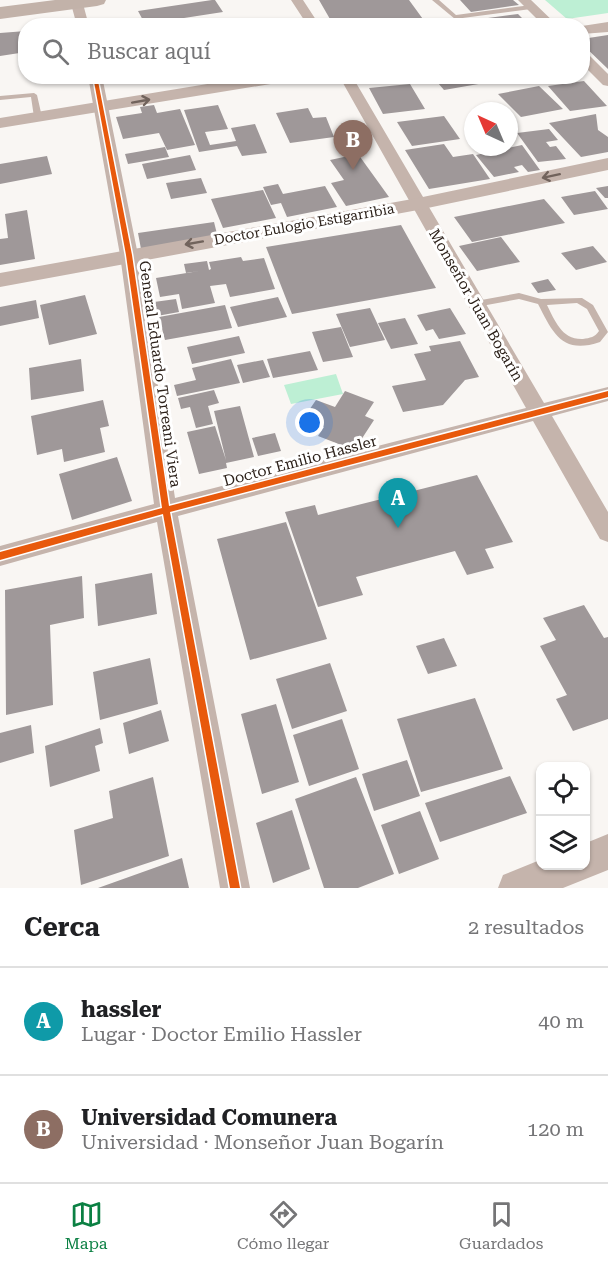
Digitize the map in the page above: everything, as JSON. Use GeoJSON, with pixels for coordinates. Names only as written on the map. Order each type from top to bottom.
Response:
{"type":"FeatureCollection","features":[{"type":"Feature","properties":{"kind":"highway"},"geometry":{"type":"LineString","coordinates":[[0,5],[38,0]]}},
{"type":"Feature","properties":{"kind":"highway"},"geometry":{"type":"LineString","coordinates":[[0,13],[98,0]]}},
{"type":"Feature","properties":{"kind":"street"},"geometry":{"type":"LineString","coordinates":[[297,0],[309,18]]}},
{"type":"Feature","properties":{"kind":"street"},"geometry":{"type":"LineString","coordinates":[[77,1],[81,18]]}},
{"type":"Feature","properties":{"kind":"street"},"geometry":{"type":"LineString","coordinates":[[528,3],[544,18]]}},
{"type":"Feature","properties":{"kind":"street"},"geometry":{"type":"LineString","coordinates":[[590,29],[608,27]]}},
{"type":"Feature","properties":{"kind":"street"},"geometry":{"type":"LineString","coordinates":[[590,64],[608,82]]}},
{"type":"Feature","properties":{"kind":"street","name":"General Eduardo Torreani Viera"},"geometry":{"type":"LineString","coordinates":[[97,84],[129,255],[166,510],[235,888]]}},
{"type":"Feature","properties":{"kind":"street"},"geometry":{"type":"LineString","coordinates":[[0,123],[242,84]]}},
{"type":"Feature","properties":{"kind":"street","name":"Monseñor Juan Bogarín"},"geometry":{"type":"LineString","coordinates":[[350,84],[608,532]]}},
{"type":"Feature","properties":{"kind":"street","name":"Doctor Eulogio Estigarribia"},"geometry":{"type":"LineString","coordinates":[[0,280],[418,204],[608,164]]}},
{"type":"Feature","properties":{"kind":"street","name":"Doctor Emilio Hassler"},"geometry":{"type":"LineString","coordinates":[[0,556],[608,394]]}},
{"type":"Feature","properties":{"kind":"street"},"geometry":{"type":"LineString","coordinates":[[590,859],[608,852]]}},
{"type":"Feature","properties":{"kind":"street"},"geometry":{"type":"LineString","coordinates":[[516,888],[563,870]]}},
{"type":"Feature","properties":{"kind":"lane"},"geometry":{"type":"LineString","coordinates":[[435,0],[455,17],[528,3]]}},
{"type":"Feature","properties":{"kind":"lane"},"geometry":{"type":"LineString","coordinates":[[0,98],[34,94],[38,117]]}},
{"type":"Feature","properties":{"kind":"lane"},"geometry":{"type":"LineString","coordinates":[[476,304],[519,296],[541,302],[579,300],[585,302],[604,331],[602,336],[596,340],[574,344],[566,342],[541,302]]}},
{"type":"Feature","properties":{"kind":"green space"},"geometry":{"type":"Polygon","coordinates":[[[545,0],[608,0],[608,13],[566,18],[545,0]]]}},
{"type":"Feature","properties":{"kind":"green space"},"geometry":{"type":"Polygon","coordinates":[[[336,374],[343,394],[291,404],[284,385],[336,374]]]}},
{"type":"Feature","properties":{"kind":"building"},"geometry":{"type":"Polygon","coordinates":[[[215,0],[223,12],[184,18],[142,18],[138,11],[215,0]]]}},
{"type":"Feature","properties":{"kind":"building"},"geometry":{"type":"Polygon","coordinates":[[[319,0],[409,0],[422,18],[329,18],[319,0]]]}},
{"type":"Feature","properties":{"kind":"building"},"geometry":{"type":"Polygon","coordinates":[[[460,0],[513,0],[519,5],[471,12],[460,0]]]}},
{"type":"Feature","properties":{"kind":"building"},"geometry":{"type":"Polygon","coordinates":[[[518,14],[522,18],[488,18],[518,14]]]}},
{"type":"Feature","properties":{"kind":"building"},"geometry":{"type":"Polygon","coordinates":[[[18,32],[18,53],[0,56],[0,33],[18,32]]]}},
{"type":"Feature","properties":{"kind":"building"},"geometry":{"type":"Polygon","coordinates":[[[608,35],[608,69],[590,52],[590,38],[608,35]]]}},
{"type":"Feature","properties":{"kind":"building"},"geometry":{"type":"Polygon","coordinates":[[[410,84],[425,109],[383,114],[369,88],[410,84]]]}},
{"type":"Feature","properties":{"kind":"building"},"geometry":{"type":"Polygon","coordinates":[[[439,84],[478,84],[444,90],[439,84]]]}},
{"type":"Feature","properties":{"kind":"building"},"geometry":{"type":"Polygon","coordinates":[[[587,84],[607,106],[570,111],[548,86],[587,84]]]}},
{"type":"Feature","properties":{"kind":"building"},"geometry":{"type":"Polygon","coordinates":[[[539,86],[563,109],[521,117],[518,114],[518,102],[506,102],[498,94],[539,86]]]}},
{"type":"Feature","properties":{"kind":"building"},"geometry":{"type":"Polygon","coordinates":[[[154,105],[157,113],[180,109],[195,145],[167,150],[159,133],[123,139],[116,117],[142,113],[140,107],[154,105]]]}},
{"type":"Feature","properties":{"kind":"building"},"geometry":{"type":"Polygon","coordinates":[[[218,105],[228,129],[205,132],[210,145],[236,141],[231,128],[255,124],[267,153],[242,156],[237,146],[199,152],[184,110],[218,105]]]}},
{"type":"Feature","properties":{"kind":"building"},"geometry":{"type":"Polygon","coordinates":[[[308,108],[313,118],[326,117],[334,137],[290,143],[276,113],[308,108]]]}},
{"type":"Feature","properties":{"kind":"building"},"geometry":{"type":"Polygon","coordinates":[[[596,114],[598,130],[608,137],[608,152],[581,157],[549,123],[596,114]]]}},
{"type":"Feature","properties":{"kind":"building"},"geometry":{"type":"Polygon","coordinates":[[[444,116],[460,139],[412,146],[397,122],[444,116]]]}},
{"type":"Feature","properties":{"kind":"building"},"geometry":{"type":"Polygon","coordinates":[[[549,129],[558,140],[546,142],[550,147],[556,146],[566,159],[538,162],[518,133],[549,129]]]}},
{"type":"Feature","properties":{"kind":"building"},"geometry":{"type":"Polygon","coordinates":[[[444,144],[453,157],[474,156],[490,179],[429,189],[405,150],[444,144]]]}},
{"type":"Feature","properties":{"kind":"building"},"geometry":{"type":"Polygon","coordinates":[[[522,145],[540,170],[528,172],[522,165],[514,167],[519,172],[494,177],[477,156],[518,156],[518,146],[522,145]]]}},
{"type":"Feature","properties":{"kind":"building"},"geometry":{"type":"Polygon","coordinates":[[[165,147],[169,157],[128,164],[125,154],[165,147]]]}},
{"type":"Feature","properties":{"kind":"building"},"geometry":{"type":"Polygon","coordinates":[[[358,154],[389,197],[346,206],[331,183],[344,180],[330,160],[358,154]]]}},
{"type":"Feature","properties":{"kind":"building"},"geometry":{"type":"Polygon","coordinates":[[[190,155],[196,170],[147,179],[142,164],[190,155]]]}},
{"type":"Feature","properties":{"kind":"building"},"geometry":{"type":"Polygon","coordinates":[[[47,156],[52,174],[0,184],[0,164],[47,156]]]}},
{"type":"Feature","properties":{"kind":"building"},"geometry":{"type":"Polygon","coordinates":[[[201,178],[207,193],[171,199],[166,183],[201,178]]]}},
{"type":"Feature","properties":{"kind":"building"},"geometry":{"type":"Polygon","coordinates":[[[278,184],[283,194],[325,186],[337,207],[287,217],[281,203],[271,205],[263,187],[278,184]]]}},
{"type":"Feature","properties":{"kind":"building"},"geometry":{"type":"Polygon","coordinates":[[[608,186],[608,198],[605,198],[596,188],[608,186]]]}},
{"type":"Feature","properties":{"kind":"building"},"geometry":{"type":"Polygon","coordinates":[[[263,190],[276,218],[223,228],[211,199],[263,190]]]}},
{"type":"Feature","properties":{"kind":"building"},"geometry":{"type":"Polygon","coordinates":[[[595,191],[608,209],[574,215],[561,197],[595,191]]]}},
{"type":"Feature","properties":{"kind":"building"},"geometry":{"type":"Polygon","coordinates":[[[544,199],[565,223],[472,242],[454,217],[544,199]]]}},
{"type":"Feature","properties":{"kind":"building"},"geometry":{"type":"Polygon","coordinates":[[[27,210],[35,259],[0,265],[0,239],[8,238],[5,214],[27,210]]]}},
{"type":"Feature","properties":{"kind":"building"},"geometry":{"type":"Polygon","coordinates":[[[214,222],[218,238],[141,249],[138,233],[214,222]]]}},
{"type":"Feature","properties":{"kind":"building"},"geometry":{"type":"Polygon","coordinates":[[[401,225],[436,288],[292,314],[266,247],[401,225]]]}},
{"type":"Feature","properties":{"kind":"building"},"geometry":{"type":"Polygon","coordinates":[[[501,237],[520,262],[477,271],[459,246],[501,237]]]}},
{"type":"Feature","properties":{"kind":"building"},"geometry":{"type":"Polygon","coordinates":[[[593,246],[607,262],[576,270],[561,253],[593,246]]]}},
{"type":"Feature","properties":{"kind":"building"},"geometry":{"type":"Polygon","coordinates":[[[241,257],[243,261],[264,258],[275,289],[230,297],[226,284],[210,286],[215,303],[182,309],[179,294],[160,297],[156,278],[205,270],[186,273],[184,264],[207,261],[209,270],[211,269],[209,262],[241,257]]]}},
{"type":"Feature","properties":{"kind":"building"},"geometry":{"type":"Polygon","coordinates":[[[548,279],[556,290],[538,293],[531,283],[548,279]]]}},
{"type":"Feature","properties":{"kind":"building"},"geometry":{"type":"Polygon","coordinates":[[[85,295],[97,334],[49,345],[40,305],[85,295]]]}},
{"type":"Feature","properties":{"kind":"building"},"geometry":{"type":"Polygon","coordinates":[[[278,297],[287,317],[238,327],[230,307],[278,297]]]}},
{"type":"Feature","properties":{"kind":"building"},"geometry":{"type":"Polygon","coordinates":[[[176,299],[179,312],[157,316],[154,302],[176,299]]]}},
{"type":"Feature","properties":{"kind":"building"},"geometry":{"type":"Polygon","coordinates":[[[36,300],[39,318],[0,326],[0,307],[36,300]]]}},
{"type":"Feature","properties":{"kind":"building"},"geometry":{"type":"Polygon","coordinates":[[[225,305],[232,328],[165,340],[159,317],[225,305]]]}},
{"type":"Feature","properties":{"kind":"building"},"geometry":{"type":"Polygon","coordinates":[[[370,308],[385,340],[350,347],[336,314],[370,308]]]}},
{"type":"Feature","properties":{"kind":"building"},"geometry":{"type":"Polygon","coordinates":[[[450,308],[466,334],[439,339],[433,329],[426,331],[417,315],[450,308]]]}},
{"type":"Feature","properties":{"kind":"building"},"geometry":{"type":"Polygon","coordinates":[[[405,318],[418,344],[391,349],[378,323],[405,318]]]}},
{"type":"Feature","properties":{"kind":"building"},"geometry":{"type":"Polygon","coordinates":[[[341,327],[353,357],[323,362],[312,332],[341,327]]]}},
{"type":"Feature","properties":{"kind":"building"},"geometry":{"type":"Polygon","coordinates":[[[239,336],[245,353],[192,364],[187,347],[239,336]]]}},
{"type":"Feature","properties":{"kind":"building"},"geometry":{"type":"Polygon","coordinates":[[[460,341],[479,377],[465,380],[443,405],[403,412],[392,386],[426,380],[414,354],[431,351],[429,346],[460,341]]]}},
{"type":"Feature","properties":{"kind":"building"},"geometry":{"type":"Polygon","coordinates":[[[310,351],[318,370],[273,378],[267,359],[310,351]]]}},
{"type":"Feature","properties":{"kind":"building"},"geometry":{"type":"Polygon","coordinates":[[[81,359],[84,391],[31,400],[29,368],[81,359]]]}},
{"type":"Feature","properties":{"kind":"building"},"geometry":{"type":"Polygon","coordinates":[[[231,359],[240,383],[177,396],[174,385],[196,380],[192,368],[231,359]]]}},
{"type":"Feature","properties":{"kind":"building"},"geometry":{"type":"Polygon","coordinates":[[[263,360],[270,377],[243,383],[237,365],[263,360]]]}},
{"type":"Feature","properties":{"kind":"building"},"geometry":{"type":"Polygon","coordinates":[[[214,390],[219,403],[208,406],[213,424],[196,428],[190,407],[181,409],[178,398],[214,390]]]}},
{"type":"Feature","properties":{"kind":"building"},"geometry":{"type":"Polygon","coordinates":[[[345,391],[374,402],[365,416],[374,420],[359,443],[354,441],[349,448],[318,436],[324,427],[303,419],[316,400],[335,407],[345,391]]]}},
{"type":"Feature","properties":{"kind":"building"},"geometry":{"type":"Polygon","coordinates":[[[103,400],[109,426],[100,428],[105,452],[64,462],[62,449],[37,455],[31,416],[103,400]]]}},
{"type":"Feature","properties":{"kind":"building"},"geometry":{"type":"Polygon","coordinates":[[[240,406],[254,457],[226,463],[227,468],[199,474],[187,432],[215,426],[226,460],[214,411],[240,406]]]}},
{"type":"Feature","properties":{"kind":"building"},"geometry":{"type":"Polygon","coordinates":[[[275,433],[281,451],[258,456],[252,438],[275,433]]]}},
{"type":"Feature","properties":{"kind":"building"},"geometry":{"type":"Polygon","coordinates":[[[117,457],[132,501],[72,520],[59,474],[117,457]]]}},
{"type":"Feature","properties":{"kind":"building"},"geometry":{"type":"Polygon","coordinates":[[[477,475],[513,542],[485,549],[494,568],[467,575],[455,551],[356,577],[363,595],[318,607],[285,512],[315,505],[318,515],[477,475]]]}},
{"type":"Feature","properties":{"kind":"building"},"geometry":{"type":"Polygon","coordinates":[[[286,522],[327,639],[250,660],[217,539],[286,522]]]}},
{"type":"Feature","properties":{"kind":"building"},"geometry":{"type":"Polygon","coordinates":[[[152,573],[157,614],[98,626],[95,584],[152,573]]]}},
{"type":"Feature","properties":{"kind":"building"},"geometry":{"type":"Polygon","coordinates":[[[82,576],[84,618],[50,625],[53,705],[6,715],[5,590],[82,576]]]}},
{"type":"Feature","properties":{"kind":"building"},"geometry":{"type":"Polygon","coordinates":[[[584,605],[604,638],[608,637],[608,719],[573,731],[556,699],[567,695],[540,646],[556,640],[543,618],[584,605]]]}},
{"type":"Feature","properties":{"kind":"building"},"geometry":{"type":"Polygon","coordinates":[[[444,638],[457,666],[428,674],[416,646],[444,638]]]}},
{"type":"Feature","properties":{"kind":"building"},"geometry":{"type":"Polygon","coordinates":[[[150,658],[158,704],[100,720],[93,672],[150,658]]]}},
{"type":"Feature","properties":{"kind":"building"},"geometry":{"type":"Polygon","coordinates":[[[330,663],[347,711],[292,729],[276,679],[330,663]]]}},
{"type":"Feature","properties":{"kind":"building"},"geometry":{"type":"Polygon","coordinates":[[[475,698],[503,769],[421,792],[397,719],[475,698]]]}},
{"type":"Feature","properties":{"kind":"building"},"geometry":{"type":"Polygon","coordinates":[[[276,704],[299,782],[262,794],[241,714],[276,704]]]}},
{"type":"Feature","properties":{"kind":"building"},"geometry":{"type":"Polygon","coordinates":[[[161,710],[169,741],[129,754],[123,723],[161,710]]]}},
{"type":"Feature","properties":{"kind":"building"},"geometry":{"type":"Polygon","coordinates":[[[342,719],[359,769],[309,786],[293,735],[342,719]]]}},
{"type":"Feature","properties":{"kind":"building"},"geometry":{"type":"Polygon","coordinates":[[[31,725],[34,753],[0,763],[0,733],[31,725]]]}},
{"type":"Feature","properties":{"kind":"building"},"geometry":{"type":"Polygon","coordinates":[[[100,728],[103,743],[95,746],[100,771],[50,787],[45,746],[100,728]]]}},
{"type":"Feature","properties":{"kind":"building"},"geometry":{"type":"Polygon","coordinates":[[[407,760],[420,796],[374,811],[362,774],[407,760]]]}},
{"type":"Feature","properties":{"kind":"building"},"geometry":{"type":"Polygon","coordinates":[[[510,776],[527,813],[440,842],[425,803],[510,776]]]}},
{"type":"Feature","properties":{"kind":"building"},"geometry":{"type":"Polygon","coordinates":[[[153,777],[169,856],[81,885],[74,830],[113,818],[109,791],[153,777]]]}},
{"type":"Feature","properties":{"kind":"building"},"geometry":{"type":"Polygon","coordinates":[[[356,777],[394,874],[358,888],[324,888],[295,799],[356,777]]]}},
{"type":"Feature","properties":{"kind":"building"},"geometry":{"type":"Polygon","coordinates":[[[292,810],[310,869],[273,883],[256,823],[292,810]]]}},
{"type":"Feature","properties":{"kind":"building"},"geometry":{"type":"Polygon","coordinates":[[[420,811],[439,859],[399,874],[381,825],[420,811]]]}},
{"type":"Feature","properties":{"kind":"building"},"geometry":{"type":"Polygon","coordinates":[[[182,858],[189,888],[98,888],[182,858]]]}},
{"type":"Feature","properties":{"kind":"cycle path"},"geometry":{"type":"LineString","coordinates":[[97,84],[129,255],[166,510],[235,888]]}},
{"type":"Feature","properties":{"kind":"cycle path"},"geometry":{"type":"LineString","coordinates":[[0,556],[608,394]]}},
{"type":"Feature","properties":{"kind":"place","name":"Universidad Comunera"},"geometry":{"type":"Point","coordinates":[353,170]}},
{"type":"Feature","properties":{"kind":"place","name":"hassler"},"geometry":{"type":"Point","coordinates":[398,528]}}]}
